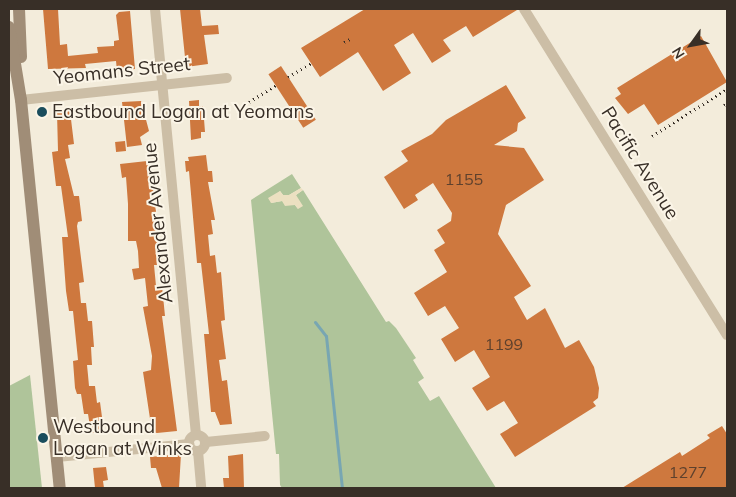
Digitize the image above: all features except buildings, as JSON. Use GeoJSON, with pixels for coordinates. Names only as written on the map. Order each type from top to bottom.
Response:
{"type":"FeatureCollection","features":[{"type":"Feature","properties":{"kind":"main road"},"geometry":{"type":"LineString","coordinates":[[19,9],[21,100]]}},
{"type":"Feature","properties":{"kind":"main road"},"geometry":{"type":"LineString","coordinates":[[9,27],[21,100],[60,488]]}},
{"type":"Feature","properties":{"kind":"street","name":"Alexander Avenue"},"geometry":{"type":"LineString","coordinates":[[155,9],[196,434]]}},
{"type":"Feature","properties":{"kind":"street","name":"Pacific Avenue"},"geometry":{"type":"LineString","coordinates":[[524,9],[727,335]]}},
{"type":"Feature","properties":{"kind":"street","name":"Yeomans Street"},"geometry":{"type":"LineString","coordinates":[[21,100],[162,83],[227,78]]}},
{"type":"Feature","properties":{"kind":"street"},"geometry":{"type":"LineString","coordinates":[[189,444],[196,434],[206,442]]}},
{"type":"Feature","properties":{"kind":"street"},"geometry":{"type":"LineString","coordinates":[[198,451],[206,442],[265,436]]}},
{"type":"Feature","properties":{"kind":"street"},"geometry":{"type":"LineString","coordinates":[[57,457],[189,444],[198,451],[202,488]]}},
{"type":"Feature","properties":{"kind":"green space"},"geometry":{"type":"Polygon","coordinates":[[[292,174],[301,188],[289,195],[283,195],[280,191],[271,203],[282,201],[295,205],[298,209],[296,195],[303,190],[386,322],[389,321],[396,328],[416,358],[413,360],[424,378],[418,382],[430,401],[439,396],[496,488],[282,488],[280,485],[279,454],[276,454],[251,200],[292,174]]]}},
{"type":"Feature","properties":{"kind":"green space"},"geometry":{"type":"Polygon","coordinates":[[[30,375],[42,488],[9,488],[9,386],[30,375]]]}},
{"type":"Feature","properties":{"kind":"shaded area"},"geometry":{"type":"Polygon","coordinates":[[[301,188],[303,190],[296,195],[303,206],[298,209],[295,205],[285,206],[282,201],[271,203],[268,198],[280,191],[283,195],[289,195],[301,188]]]}},
{"type":"Feature","properties":{"kind":"waterway"},"geometry":{"type":"LineString","coordinates":[[315,322],[326,336],[342,488]]}},
{"type":"Feature","properties":{"kind":"railway"},"geometry":{"type":"LineString","coordinates":[[344,42],[350,39]]}},
{"type":"Feature","properties":{"kind":"railway"},"geometry":{"type":"LineString","coordinates":[[288,77],[311,63]]}},
{"type":"Feature","properties":{"kind":"railway"},"geometry":{"type":"LineString","coordinates":[[249,102],[276,85]]}},
{"type":"Feature","properties":{"kind":"railway"},"geometry":{"type":"LineString","coordinates":[[652,136],[727,89]]}},
{"type":"Feature","properties":{"kind":"place","name":"Eastbound Logan at Yeomans"},"geometry":{"type":"Point","coordinates":[42,112]}},
{"type":"Feature","properties":{"kind":"place","name":"Westbound Logan at Winks"},"geometry":{"type":"Point","coordinates":[43,438]}}]}
